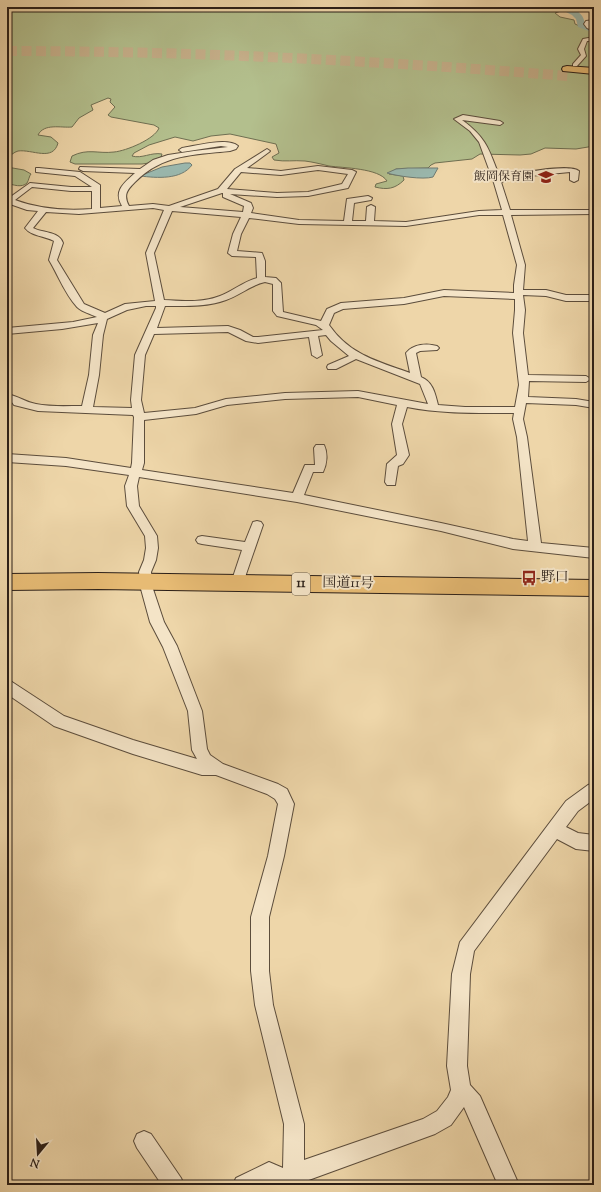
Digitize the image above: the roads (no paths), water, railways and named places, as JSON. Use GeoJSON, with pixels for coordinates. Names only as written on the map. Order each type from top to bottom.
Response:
{"type":"FeatureCollection","features":[{"type":"Feature","properties":{"kind":"highway"},"geometry":{"type":"LineString","coordinates":[[578,73],[594,71]]}},
{"type":"Feature","properties":{"kind":"highway","name":"国道11号"},"geometry":{"type":"LineString","coordinates":[[7,582],[145,582],[594,588]]}},
{"type":"Feature","properties":{"kind":"street"},"geometry":{"type":"LineString","coordinates":[[594,22],[589,21],[587,24],[588,27],[594,29]]}},
{"type":"Feature","properties":{"kind":"street"},"geometry":{"type":"LineString","coordinates":[[578,73],[584,55],[581,49],[585,40],[591,39]]}},
{"type":"Feature","properties":{"kind":"street"},"geometry":{"type":"LineString","coordinates":[[500,123],[463,117],[457,118],[472,130],[482,142],[497,181],[521,265],[518,294],[520,310],[518,333],[524,378],[518,419],[522,437],[535,547]]}},
{"type":"Feature","properties":{"kind":"street"},"geometry":{"type":"LineString","coordinates":[[127,208],[121,200],[122,190],[142,171],[161,160],[230,149],[236,146],[221,144],[182,150]]}},
{"type":"Feature","properties":{"kind":"street"},"geometry":{"type":"LineString","coordinates":[[221,191],[234,175],[267,150]]}},
{"type":"Feature","properties":{"kind":"street"},"geometry":{"type":"LineString","coordinates":[[240,170],[281,173],[318,168],[352,172],[344,186],[317,193],[277,195],[221,191],[169,208],[150,253],[161,308],[140,355],[136,400],[138,414],[138,463],[131,486],[131,496],[133,506],[151,536],[152,548],[150,560],[145,572],[145,582],[158,622],[170,646],[195,711],[200,750],[205,760],[218,769],[272,789],[281,794],[286,804],[276,856],[260,917],[260,971],[264,1005],[294,1124],[285,1180]]}},
{"type":"Feature","properties":{"kind":"street"},"geometry":{"type":"LineString","coordinates":[[83,169],[142,171]]}},
{"type":"Feature","properties":{"kind":"street"},"geometry":{"type":"LineString","coordinates":[[39,170],[77,174],[96,185],[96,210]]}},
{"type":"Feature","properties":{"kind":"street"},"geometry":{"type":"LineString","coordinates":[[497,181],[519,175],[550,170],[574,170],[574,180]]}},
{"type":"Feature","properties":{"kind":"street"},"geometry":{"type":"LineString","coordinates":[[9,200],[30,184],[71,189],[97,189]]}},
{"type":"Feature","properties":{"kind":"street"},"geometry":{"type":"LineString","coordinates":[[221,191],[223,194],[248,205],[249,208],[237,234],[232,253],[259,256],[261,258],[259,275],[262,280]]}},
{"type":"Feature","properties":{"kind":"street"},"geometry":{"type":"LineString","coordinates":[[348,223],[350,201],[368,198]]}},
{"type":"Feature","properties":{"kind":"street"},"geometry":{"type":"LineString","coordinates":[[9,200],[30,208],[79,212],[153,206],[201,212],[246,214],[299,222],[370,224],[406,224],[479,213],[594,212]]}},
{"type":"Feature","properties":{"kind":"street"},"geometry":{"type":"LineString","coordinates":[[370,224],[372,207]]}},
{"type":"Feature","properties":{"kind":"street"},"geometry":{"type":"LineString","coordinates":[[44,209],[29,228],[32,231],[49,235],[58,240],[53,260],[65,282],[81,306],[101,314],[103,318],[98,336],[94,376],[87,410]]}},
{"type":"Feature","properties":{"kind":"street"},"geometry":{"type":"LineString","coordinates":[[7,331],[91,321],[103,318],[116,310],[134,304],[160,304],[218,300],[262,280],[268,279],[277,283],[278,311],[280,314],[305,319],[326,328],[334,339],[356,355],[424,382],[427,386],[434,407]]}},
{"type":"Feature","properties":{"kind":"street"},"geometry":{"type":"LineString","coordinates":[[326,328],[330,311],[341,306],[393,303],[433,295],[455,293],[546,293],[566,298],[594,298]]}},
{"type":"Feature","properties":{"kind":"street"},"geometry":{"type":"LineString","coordinates":[[151,331],[228,329],[240,332],[247,338],[258,340],[313,334],[326,328]]}},
{"type":"Feature","properties":{"kind":"street"},"geometry":{"type":"LineString","coordinates":[[313,334],[317,355]]}},
{"type":"Feature","properties":{"kind":"street"},"geometry":{"type":"LineString","coordinates":[[416,378],[411,353],[417,348],[434,348]]}},
{"type":"Feature","properties":{"kind":"street"},"geometry":{"type":"LineString","coordinates":[[332,366],[347,361],[356,355]]}},
{"type":"Feature","properties":{"kind":"street"},"geometry":{"type":"LineString","coordinates":[[524,378],[586,379]]}},
{"type":"Feature","properties":{"kind":"street"},"geometry":{"type":"LineString","coordinates":[[7,397],[15,399],[18,403],[38,408],[138,414],[196,411],[226,402],[284,396],[358,394],[423,407],[465,410],[576,402],[594,405]]}},
{"type":"Feature","properties":{"kind":"street"},"geometry":{"type":"LineString","coordinates":[[391,482],[393,464],[403,456],[397,424],[403,403]]}},
{"type":"Feature","properties":{"kind":"street"},"geometry":{"type":"LineString","coordinates":[[297,498],[309,468],[319,469],[321,463],[320,448]]}},
{"type":"Feature","properties":{"kind":"street"},"geometry":{"type":"LineString","coordinates":[[7,458],[66,462],[297,498],[535,547],[594,553]]}},
{"type":"Feature","properties":{"kind":"street"},"geometry":{"type":"LineString","coordinates":[[238,583],[257,525]]}},
{"type":"Feature","properties":{"kind":"street"},"geometry":{"type":"LineString","coordinates":[[202,540],[250,547]]}},
{"type":"Feature","properties":{"kind":"street"},"geometry":{"type":"LineString","coordinates":[[7,686],[59,721],[133,747],[202,768],[218,769]]}},
{"type":"Feature","properties":{"kind":"street"},"geometry":{"type":"LineString","coordinates":[[243,1185],[269,1172],[285,1180],[428,1127],[444,1118],[455,1104],[461,1090],[457,1066],[461,974],[466,948],[572,806],[594,790]]}},
{"type":"Feature","properties":{"kind":"street"},"geometry":{"type":"LineString","coordinates":[[554,829],[576,841],[594,844]]}},
{"type":"Feature","properties":{"kind":"street"},"geometry":{"type":"LineString","coordinates":[[461,1090],[474,1103],[509,1185]]}},
{"type":"Feature","properties":{"kind":"street"},"geometry":{"type":"LineString","coordinates":[[144,1141],[174,1185]]}},
{"type":"Feature","properties":{"kind":"water"},"geometry":{"type":"Polygon","coordinates":[[[190,163],[192,165],[187,170],[175,176],[140,176],[162,167],[190,163]]]}},
{"type":"Feature","properties":{"kind":"water"},"geometry":{"type":"Polygon","coordinates":[[[438,168],[433,177],[429,178],[410,177],[387,173],[396,169],[438,168]]]}},
{"type":"Feature","properties":{"kind":"waterway"},"geometry":{"type":"LineString","coordinates":[[560,7],[575,13],[580,18],[581,25],[594,31]]}},
{"type":"Feature","properties":{"kind":"tunnel"},"geometry":{"type":"LineString","coordinates":[[7,51],[148,53],[358,61],[568,76]]}},
{"type":"Feature","properties":{"kind":"place","name":"飯岡保育園"},"geometry":{"type":"Point","coordinates":[546,177]}},
{"type":"Feature","properties":{"kind":"place","name":"野口"},"geometry":{"type":"Point","coordinates":[529,578]}}]}
